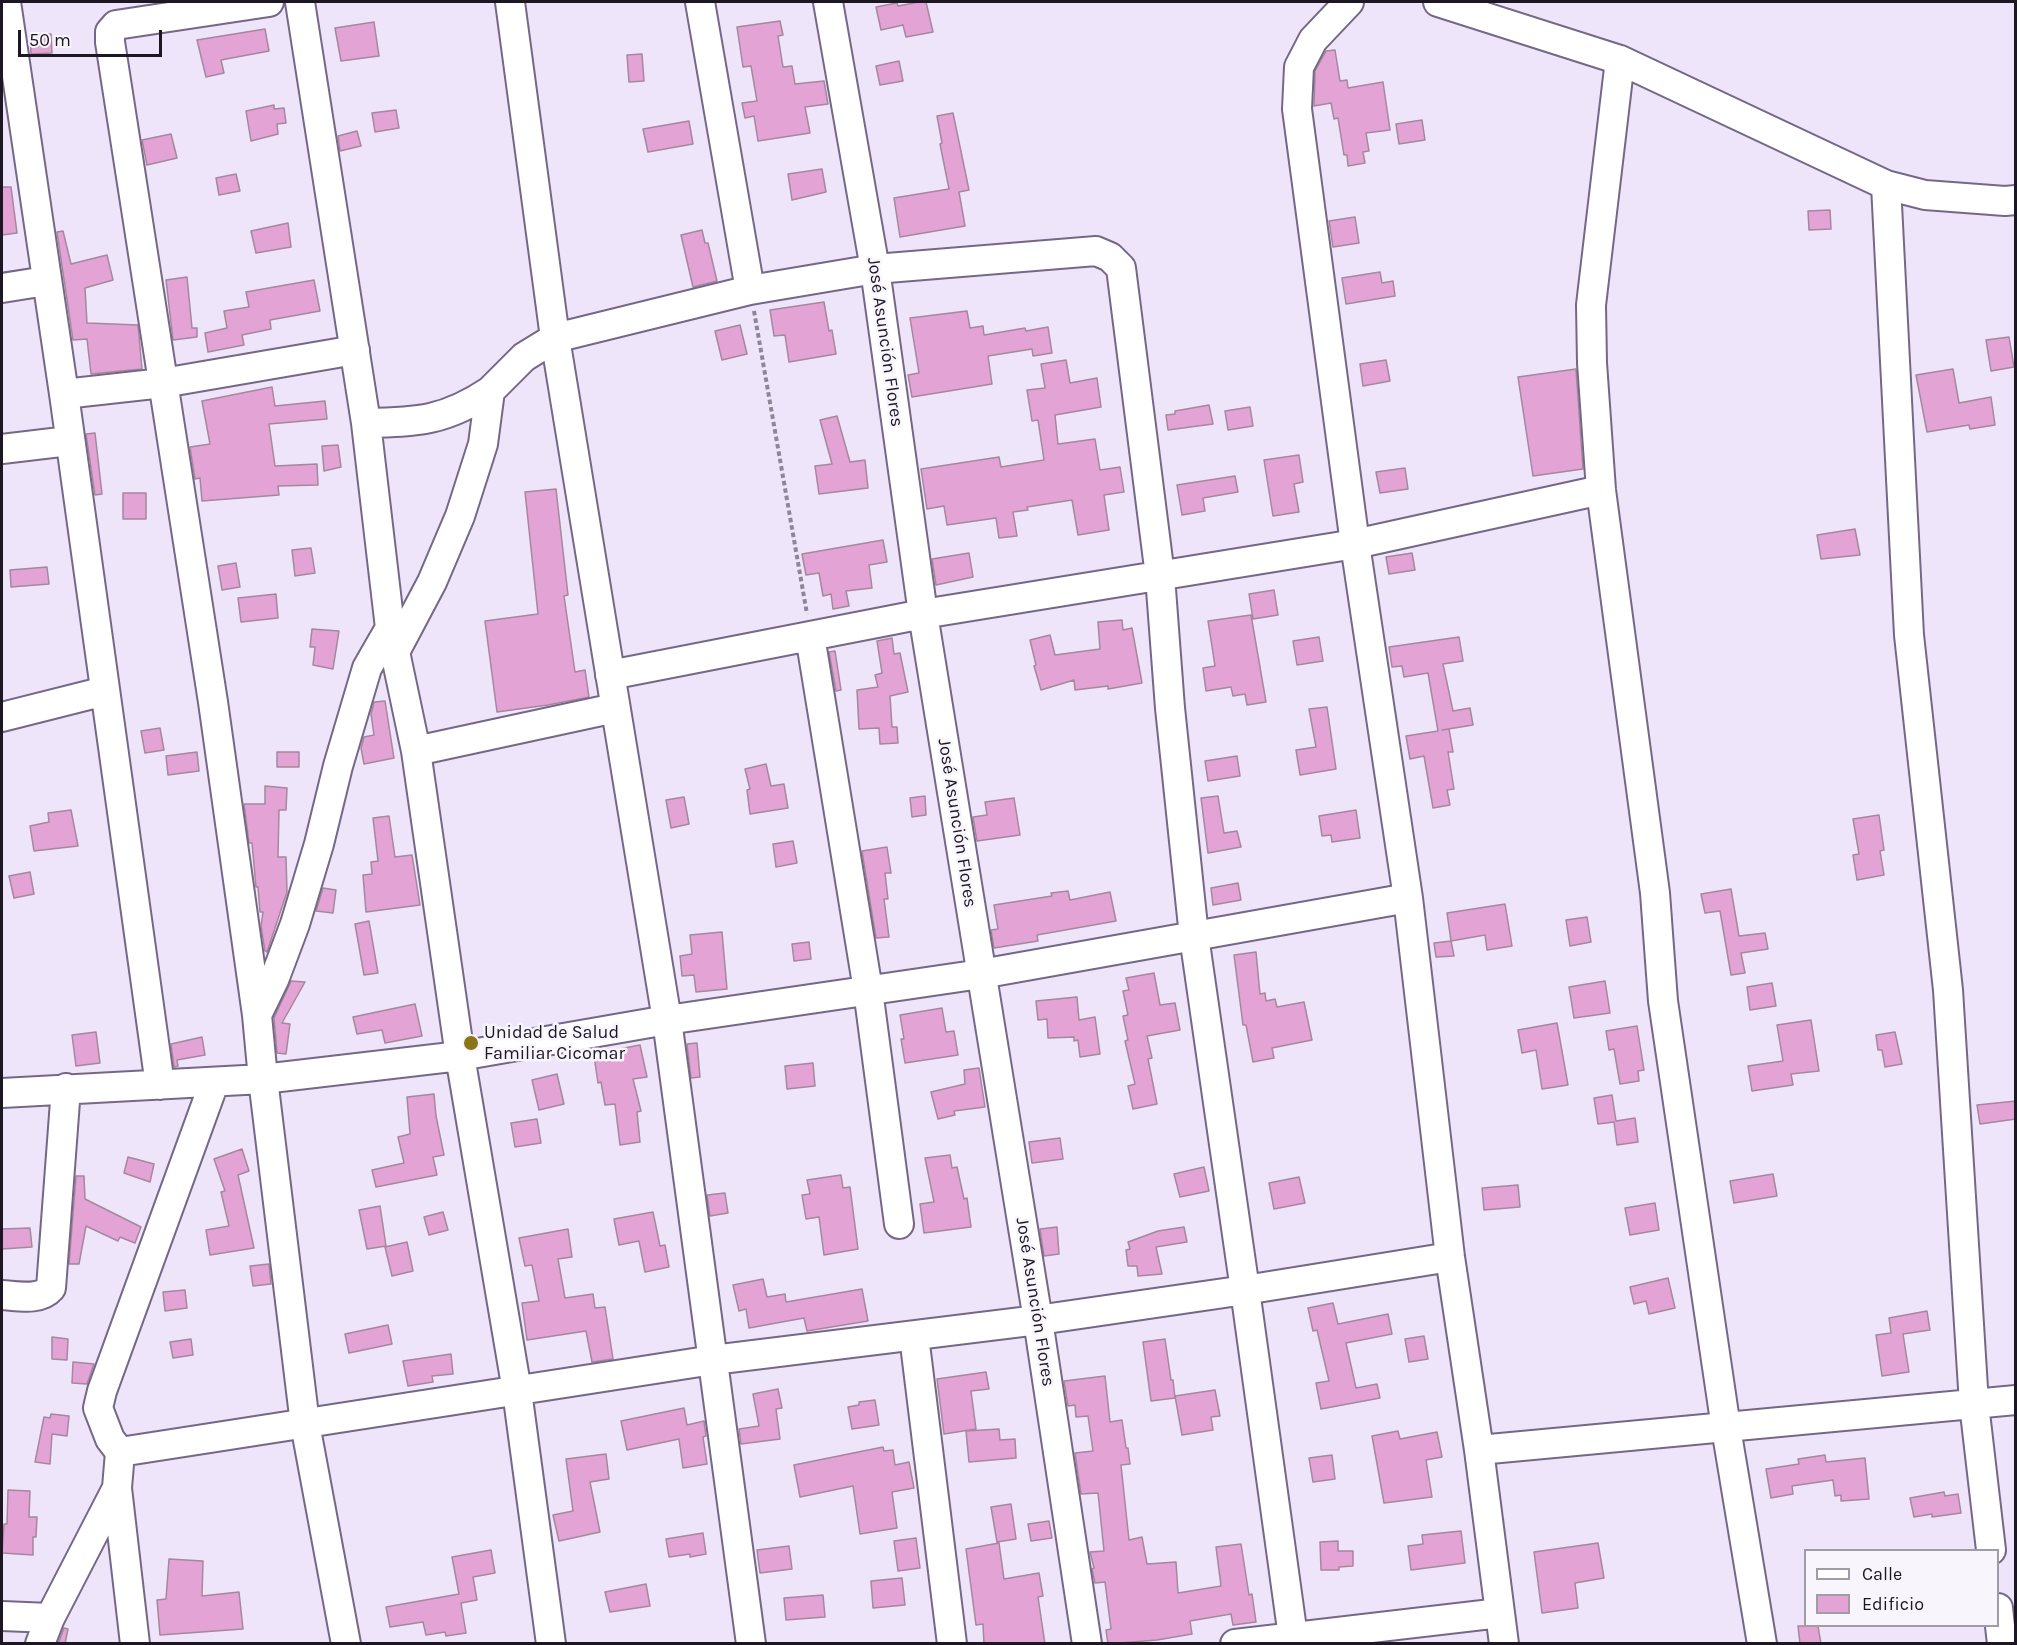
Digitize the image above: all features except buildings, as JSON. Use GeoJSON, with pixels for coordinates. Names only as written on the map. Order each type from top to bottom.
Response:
{"type":"FeatureCollection","features":[{"type":"Feature","properties":{"kind":"street"},"geometry":{"type":"LineString","coordinates":[[6,2],[64,394],[160,1085]]}},
{"type":"Feature","properties":{"kind":"street"},"geometry":{"type":"LineString","coordinates":[[269,2],[116,25],[110,32],[110,42],[213,702],[257,1015],[305,1424],[346,1644]]}},
{"type":"Feature","properties":{"kind":"street"},"geometry":{"type":"LineString","coordinates":[[300,2],[366,423],[393,640],[416,751],[460,1056],[517,1391],[551,1644]]}},
{"type":"Feature","properties":{"kind":"street"},"geometry":{"type":"LineString","coordinates":[[510,2],[555,338],[667,1020],[751,1644]]}},
{"type":"Feature","properties":{"kind":"street"},"geometry":{"type":"LineString","coordinates":[[700,2],[750,290]]}},
{"type":"Feature","properties":{"kind":"street","name":"José Asunción Flores"},"geometry":{"type":"LineString","coordinates":[[828,2],[875,269],[923,614],[1038,1320],[1087,1644]]}},
{"type":"Feature","properties":{"kind":"street"},"geometry":{"type":"LineString","coordinates":[[1349,2],[1313,40],[1299,67],[1297,109],[1355,544],[1408,898],[1450,1257],[1479,1450],[1504,1644]]}},
{"type":"Feature","properties":{"kind":"street"},"geometry":{"type":"LineString","coordinates":[[1438,2],[1620,60],[1886,185],[1925,195],[2016,200]]}},
{"type":"Feature","properties":{"kind":"street"},"geometry":{"type":"LineString","coordinates":[[1620,60],[1591,305],[1592,363],[1601,490],[1655,893],[1663,1001],[1726,1428],[1762,1644]]}},
{"type":"Feature","properties":{"kind":"street"},"geometry":{"type":"LineString","coordinates":[[1886,185],[1909,635],[1948,990],[1974,1404],[1991,1549]]}},
{"type":"Feature","properties":{"kind":"street"},"geometry":{"type":"LineString","coordinates":[[366,423],[407,422],[440,417],[471,403],[490,391],[524,357],[555,338],[750,290],[875,269],[1096,251],[1110,257],[1121,268],[1160,576],[1170,708],[1194,936],[1293,1640]]}},
{"type":"Feature","properties":{"kind":"street"},"geometry":{"type":"LineString","coordinates":[[2,288],[46,281]]}},
{"type":"Feature","properties":{"kind":"street"},"geometry":{"type":"LineString","coordinates":[[64,394],[163,383],[355,350]]}},
{"type":"Feature","properties":{"kind":"street"},"geometry":{"type":"LineString","coordinates":[[257,1015],[274,980],[295,924],[367,668],[393,640],[432,582],[460,516],[483,444],[490,391]]}},
{"type":"Feature","properties":{"kind":"street"},"geometry":{"type":"LineString","coordinates":[[2,449],[69,441]]}},
{"type":"Feature","properties":{"kind":"street"},"geometry":{"type":"LineString","coordinates":[[610,675],[923,614],[1355,544],[1601,490]]}},
{"type":"Feature","properties":{"kind":"street"},"geometry":{"type":"LineString","coordinates":[[810,636],[868,990],[899,1224]]}},
{"type":"Feature","properties":{"kind":"street"},"geometry":{"type":"LineString","coordinates":[[2,717],[105,691]]}},
{"type":"Feature","properties":{"kind":"street"},"geometry":{"type":"LineString","coordinates":[[416,751],[615,708]]}},
{"type":"Feature","properties":{"kind":"street"},"geometry":{"type":"LineString","coordinates":[[2,1093],[66,1088],[263,1080],[460,1056],[667,1020],[981,974],[1408,898]]}},
{"type":"Feature","properties":{"kind":"street"},"geometry":{"type":"LineString","coordinates":[[135,1644],[117,1488],[120,1452],[110,1439],[99,1408],[102,1391],[214,1083]]}},
{"type":"Feature","properties":{"kind":"street"},"geometry":{"type":"LineString","coordinates":[[2,1295],[36,1296],[46,1294],[51,1288],[66,1088]]}},
{"type":"Feature","properties":{"kind":"street"},"geometry":{"type":"LineString","coordinates":[[120,1452],[713,1360],[1038,1320],[1450,1257]]}},
{"type":"Feature","properties":{"kind":"street"},"geometry":{"type":"LineString","coordinates":[[914,1336],[952,1644]]}},
{"type":"Feature","properties":{"kind":"street"},"geometry":{"type":"LineString","coordinates":[[1479,1450],[2016,1400]]}},
{"type":"Feature","properties":{"kind":"street"},"geometry":{"type":"LineString","coordinates":[[2,1616],[45,1631],[117,1488]]}},
{"type":"Feature","properties":{"kind":"street"},"geometry":{"type":"LineString","coordinates":[[1235,1644],[1293,1640],[1500,1613]]}},
{"type":"Feature","properties":{"kind":"street"},"geometry":{"type":"LineString","coordinates":[[1999,1617],[2002,1644]]}},
{"type":"Feature","properties":{"kind":"path"},"geometry":{"type":"LineString","coordinates":[[750,290],[810,636]]}},
{"type":"Feature","properties":{"kind":"place","name":"Unidad de Salud Familiar Cicomar"},"geometry":{"type":"Point","coordinates":[471,1043]}}]}
